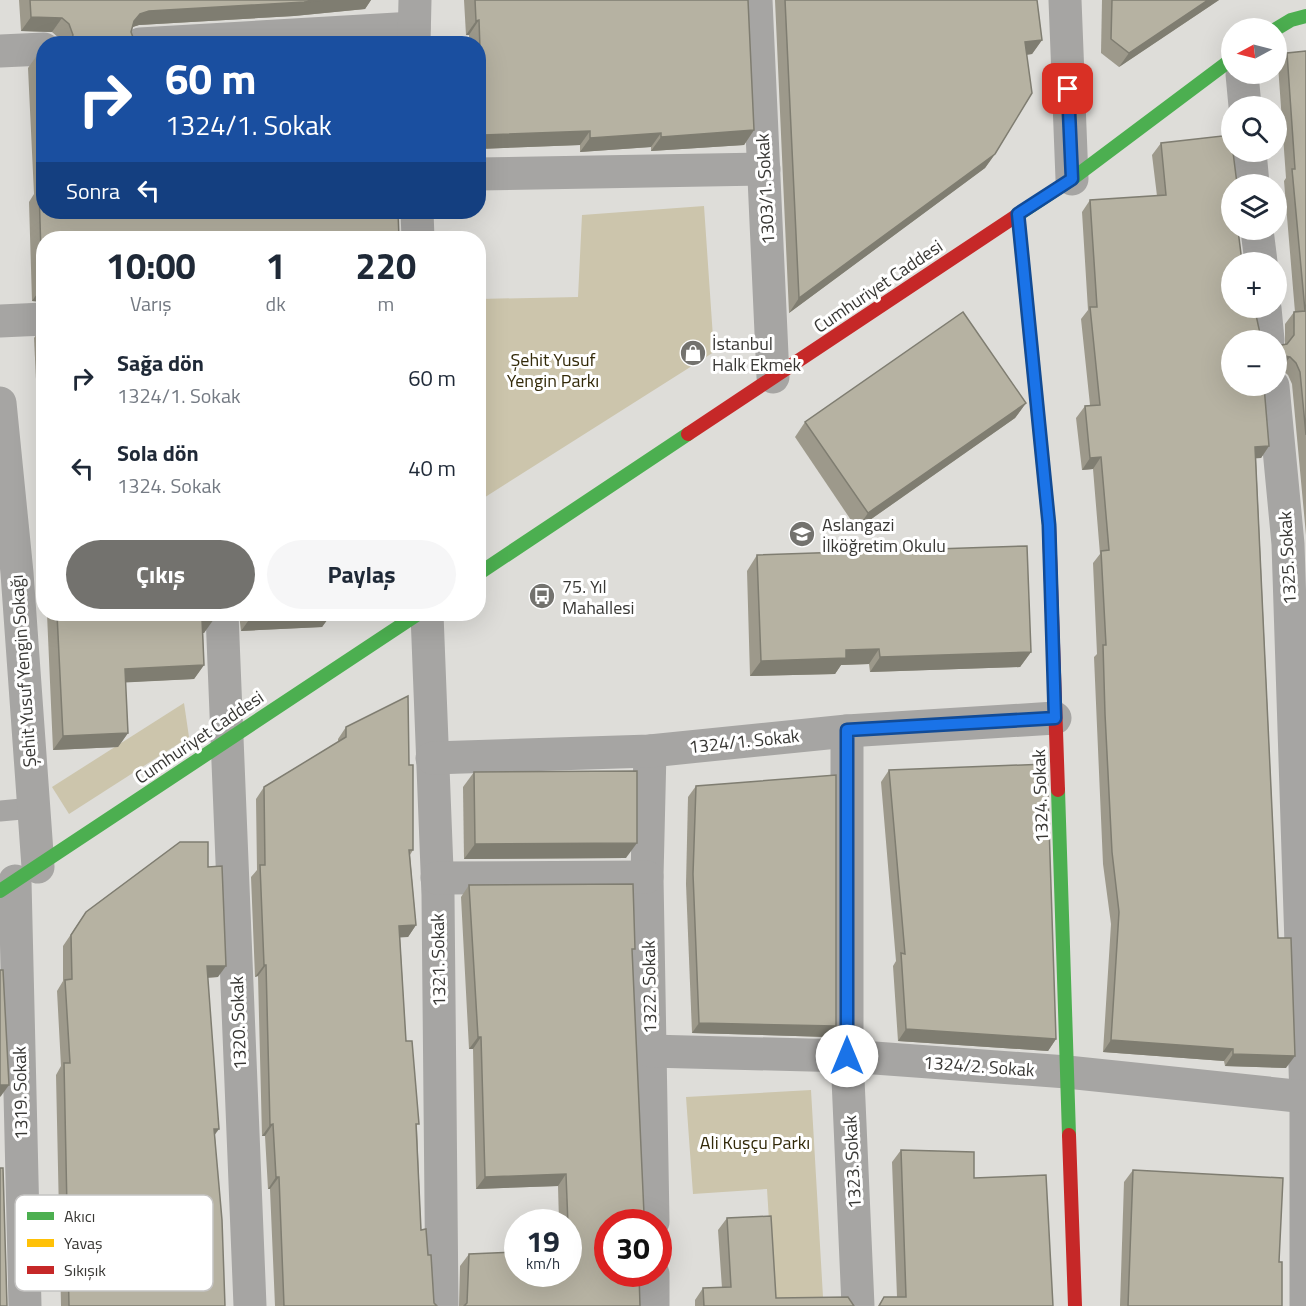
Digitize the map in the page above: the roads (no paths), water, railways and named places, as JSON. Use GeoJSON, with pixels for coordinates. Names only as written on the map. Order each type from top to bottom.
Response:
{"type":"FeatureCollection","features":[{"type":"Feature","properties":{"kind":"main road","name":"Cumhuriyet Caddesi"},"geometry":{"type":"LineString","coordinates":[[486,569],[1072,179],[1221,67]]}},
{"type":"Feature","properties":{"kind":"main road","name":"1324. Sokak"},"geometry":{"type":"LineString","coordinates":[[1018,214],[1049,525],[1075,1306]]}},
{"type":"Feature","properties":{"kind":"main road","name":"Cumhuriyet Caddesi"},"geometry":{"type":"LineString","coordinates":[[18,879],[407,621]]}},
{"type":"Feature","properties":{"kind":"street","name":"1303/1. Sokak"},"geometry":{"type":"LineString","coordinates":[[756,0],[773,377]]}},
{"type":"Feature","properties":{"kind":"street"},"geometry":{"type":"LineString","coordinates":[[1065,0],[1072,179]]}},
{"type":"Feature","properties":{"kind":"street"},"geometry":{"type":"LineString","coordinates":[[250,36],[414,24]]}},
{"type":"Feature","properties":{"kind":"street"},"geometry":{"type":"LineString","coordinates":[[0,51],[36,49]]}},
{"type":"Feature","properties":{"kind":"street"},"geometry":{"type":"LineString","coordinates":[[486,174],[764,170]]}},
{"type":"Feature","properties":{"kind":"street"},"geometry":{"type":"LineString","coordinates":[[0,321],[36,319]]}},
{"type":"Feature","properties":{"kind":"street","name":"1325. Sokak"},"geometry":{"type":"LineString","coordinates":[[1275,396],[1297,543],[1306,1097],[1306,1306]]}},
{"type":"Feature","properties":{"kind":"street","name":"Şehit Yusuf Yengin Sokağı"},"geometry":{"type":"LineString","coordinates":[[0,403],[8,574],[33,808],[18,879]]}},
{"type":"Feature","properties":{"kind":"street","name":"1320. Sokak"},"geometry":{"type":"LineString","coordinates":[[222,621],[250,1306]]}},
{"type":"Feature","properties":{"kind":"street","name":"1321. Sokak"},"geometry":{"type":"LineString","coordinates":[[427,621],[437,878],[442,1306]]}},
{"type":"Feature","properties":{"kind":"street","name":"1324/1. Sokak"},"geometry":{"type":"LineString","coordinates":[[432,758],[650,752],[847,730],[1055,718]]}},
{"type":"Feature","properties":{"kind":"street","name":"1323. Sokak"},"geometry":{"type":"LineString","coordinates":[[847,730],[847,1056],[858,1306]]}},
{"type":"Feature","properties":{"kind":"street","name":"1322. Sokak"},"geometry":{"type":"LineString","coordinates":[[650,752],[647,877],[653,1209]]}},
{"type":"Feature","properties":{"kind":"street"},"geometry":{"type":"LineString","coordinates":[[437,878],[647,877]]}},
{"type":"Feature","properties":{"kind":"street","name":"1319. Sokak"},"geometry":{"type":"LineString","coordinates":[[18,879],[24,1195]]}},
{"type":"Feature","properties":{"kind":"street","name":"1324/2. Sokak"},"geometry":{"type":"LineString","coordinates":[[650,1051],[847,1056],[1067,1072],[1306,1097]]}},
{"type":"Feature","properties":{"kind":"street"},"geometry":{"type":"LineString","coordinates":[[653,1287],[653,1306]]}},
{"type":"Feature","properties":{"kind":"street","name":"1319. Sokak"},"geometry":{"type":"LineString","coordinates":[[26,1291],[26,1306]]}},
{"type":"Feature","properties":{"kind":"lane"},"geometry":{"type":"LineString","coordinates":[[0,811],[33,808]]}},
{"type":"Feature","properties":{"kind":"place","name":"İstanbul Halk Ekmek"},"geometry":{"type":"Point","coordinates":[693,353]}},
{"type":"Feature","properties":{"kind":"place","name":"Aslangazi İlköğretim Okulu"},"geometry":{"type":"Point","coordinates":[802,534]}},
{"type":"Feature","properties":{"kind":"place","name":"75. Yıl Mahallesi"},"geometry":{"type":"Point","coordinates":[542,596]}},
{"type":"Feature","properties":{"kind":"park label","name":"Şehit Yusuf Yengin Parkı"},"geometry":{"type":"Point","coordinates":[553,370]}},
{"type":"Feature","properties":{"kind":"park label","name":"Ali Kuşçu Parkı"},"geometry":{"type":"Point","coordinates":[755,1142]}}]}
